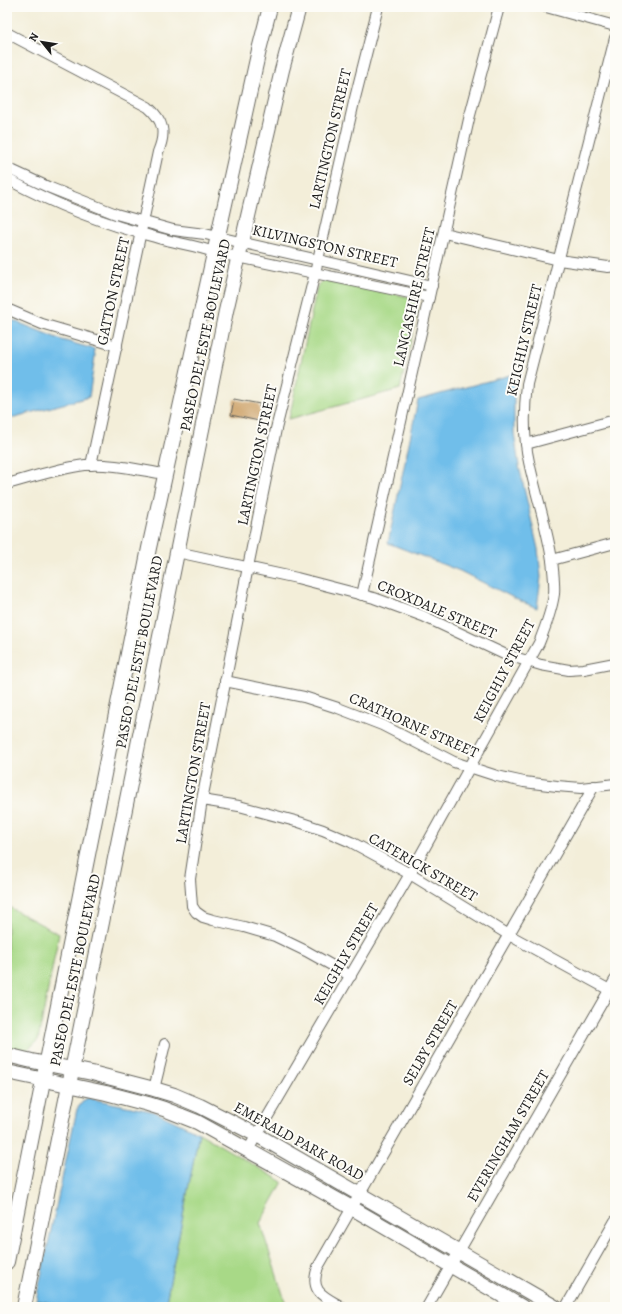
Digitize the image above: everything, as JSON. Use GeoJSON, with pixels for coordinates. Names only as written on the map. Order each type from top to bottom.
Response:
{"type":"FeatureCollection","features":[{"type":"Feature","properties":{"kind":"main road","name":"PASEO DEL ESTE BOULEVARD"},"geometry":{"type":"LineString","coordinates":[[7,1262],[148,548],[270,7]]}},
{"type":"Feature","properties":{"kind":"main road","name":"PASEO DEL ESTE BOULEVARD"},"geometry":{"type":"LineString","coordinates":[[24,1307],[226,311],[282,70],[299,7]]}},
{"type":"Feature","properties":{"kind":"main road","name":"EMERALD PARK ROAD"},"geometry":{"type":"LineString","coordinates":[[7,1054],[46,1064],[92,1073],[174,1095],[257,1135],[555,1307]]}},
{"type":"Feature","properties":{"kind":"main road"},"geometry":{"type":"LineString","coordinates":[[7,1072],[106,1093],[164,1109],[197,1122],[352,1208],[522,1307]]}},
{"type":"Feature","properties":{"kind":"street","name":"LARTINGTON STREET"},"geometry":{"type":"LineString","coordinates":[[351,976],[275,936],[244,926],[203,917],[196,912],[192,906],[190,879],[202,800],[276,430],[378,7]]}},
{"type":"Feature","properties":{"kind":"street","name":"LANCASHIRE STREET"},"geometry":{"type":"LineString","coordinates":[[362,595],[470,119],[499,7]]}},
{"type":"Feature","properties":{"kind":"street"},"geometry":{"type":"LineString","coordinates":[[546,7],[615,26]]}},
{"type":"Feature","properties":{"kind":"street","name":"GATTON STREET"},"geometry":{"type":"LineString","coordinates":[[7,33],[148,107],[156,114],[161,123],[163,133],[91,465]]}},
{"type":"Feature","properties":{"kind":"street","name":"KEIGHLY STREET"},"geometry":{"type":"LineString","coordinates":[[248,1150],[410,874],[539,643],[545,628],[554,594],[552,560],[526,444],[524,410],[527,384],[615,38]]}},
{"type":"Feature","properties":{"kind":"street","name":"KILVINGSTON STREET"},"geometry":{"type":"LineString","coordinates":[[7,168],[71,197],[116,214],[143,222],[173,230],[205,234],[242,242],[432,286]]}},
{"type":"Feature","properties":{"kind":"street","name":"KILVINGSTON STREET"},"geometry":{"type":"LineString","coordinates":[[7,179],[40,196],[89,216],[156,238],[202,247],[214,252],[429,297]]}},
{"type":"Feature","properties":{"kind":"street"},"geometry":{"type":"LineString","coordinates":[[444,233],[559,260],[608,267],[615,266]]}},
{"type":"Feature","properties":{"kind":"street"},"geometry":{"type":"LineString","coordinates":[[7,309],[42,324],[117,346]]}},
{"type":"Feature","properties":{"kind":"street"},"geometry":{"type":"LineString","coordinates":[[526,444],[615,420]]}},
{"type":"Feature","properties":{"kind":"street"},"geometry":{"type":"LineString","coordinates":[[7,484],[67,467],[91,465],[121,467],[165,474]]}},
{"type":"Feature","properties":{"kind":"street"},"geometry":{"type":"LineString","coordinates":[[552,560],[615,543]]}},
{"type":"Feature","properties":{"kind":"street","name":"CROXDALE STREET"},"geometry":{"type":"LineString","coordinates":[[177,552],[248,566],[362,595],[423,616],[494,650],[528,662],[569,670],[584,669],[615,663]]}},
{"type":"Feature","properties":{"kind":"street","name":"CRATHORNE STREET"},"geometry":{"type":"LineString","coordinates":[[225,681],[304,697],[338,708],[382,725],[454,762],[496,776],[524,782],[575,787],[615,784]]}},
{"type":"Feature","properties":{"kind":"street","name":"SELBY STREET"},"geometry":{"type":"LineString","coordinates":[[342,1307],[326,1298],[314,1285],[318,1267],[594,786]]}},
{"type":"Feature","properties":{"kind":"street","name":"CATERICK STREET"},"geometry":{"type":"LineString","coordinates":[[202,800],[265,812],[323,830],[350,842],[410,874],[509,935],[612,992]]}},
{"type":"Feature","properties":{"kind":"street","name":"EVERINGHAM STREET"},"geometry":{"type":"LineString","coordinates":[[428,1307],[612,992],[615,980]]}},
{"type":"Feature","properties":{"kind":"street"},"geometry":{"type":"LineString","coordinates":[[154,1089],[165,1044]]}},
{"type":"Feature","properties":{"kind":"street"},"geometry":{"type":"LineString","coordinates":[[566,1307],[615,1221]]}},
{"type":"Feature","properties":{"kind":"green space"},"geometry":{"type":"Polygon","coordinates":[[[323,280],[415,298],[418,309],[400,389],[289,419],[317,287],[323,280]]]}},
{"type":"Feature","properties":{"kind":"green space"},"geometry":{"type":"Polygon","coordinates":[[[7,906],[59,934],[38,1040],[26,1051],[7,1047],[7,906]]]}},
{"type":"Feature","properties":{"kind":"green space"},"geometry":{"type":"Polygon","coordinates":[[[199,1133],[283,1182],[260,1223],[287,1307],[165,1307],[199,1133]]]}},
{"type":"Feature","properties":{"kind":"green space"},"geometry":{"type":"Polygon","coordinates":[[[36,1300],[69,1307],[35,1307],[36,1300]]]}},
{"type":"Feature","properties":{"kind":"water"},"geometry":{"type":"Polygon","coordinates":[[[7,318],[62,340],[94,349],[95,356],[89,397],[7,419],[7,318]]]}},
{"type":"Feature","properties":{"kind":"water"},"geometry":{"type":"Polygon","coordinates":[[[518,373],[514,394],[514,433],[519,466],[538,549],[541,577],[537,608],[460,571],[388,543],[418,400],[518,373]]]}},
{"type":"Feature","properties":{"kind":"water"},"geometry":{"type":"Polygon","coordinates":[[[88,1098],[155,1112],[199,1133],[165,1307],[69,1307],[36,1300],[77,1109],[84,1100],[88,1098]]]}},
{"type":"Feature","properties":{"kind":"building"},"geometry":{"type":"Polygon","coordinates":[[[234,399],[260,404],[259,407],[261,408],[261,411],[259,421],[231,415],[234,399]]]}}]}
